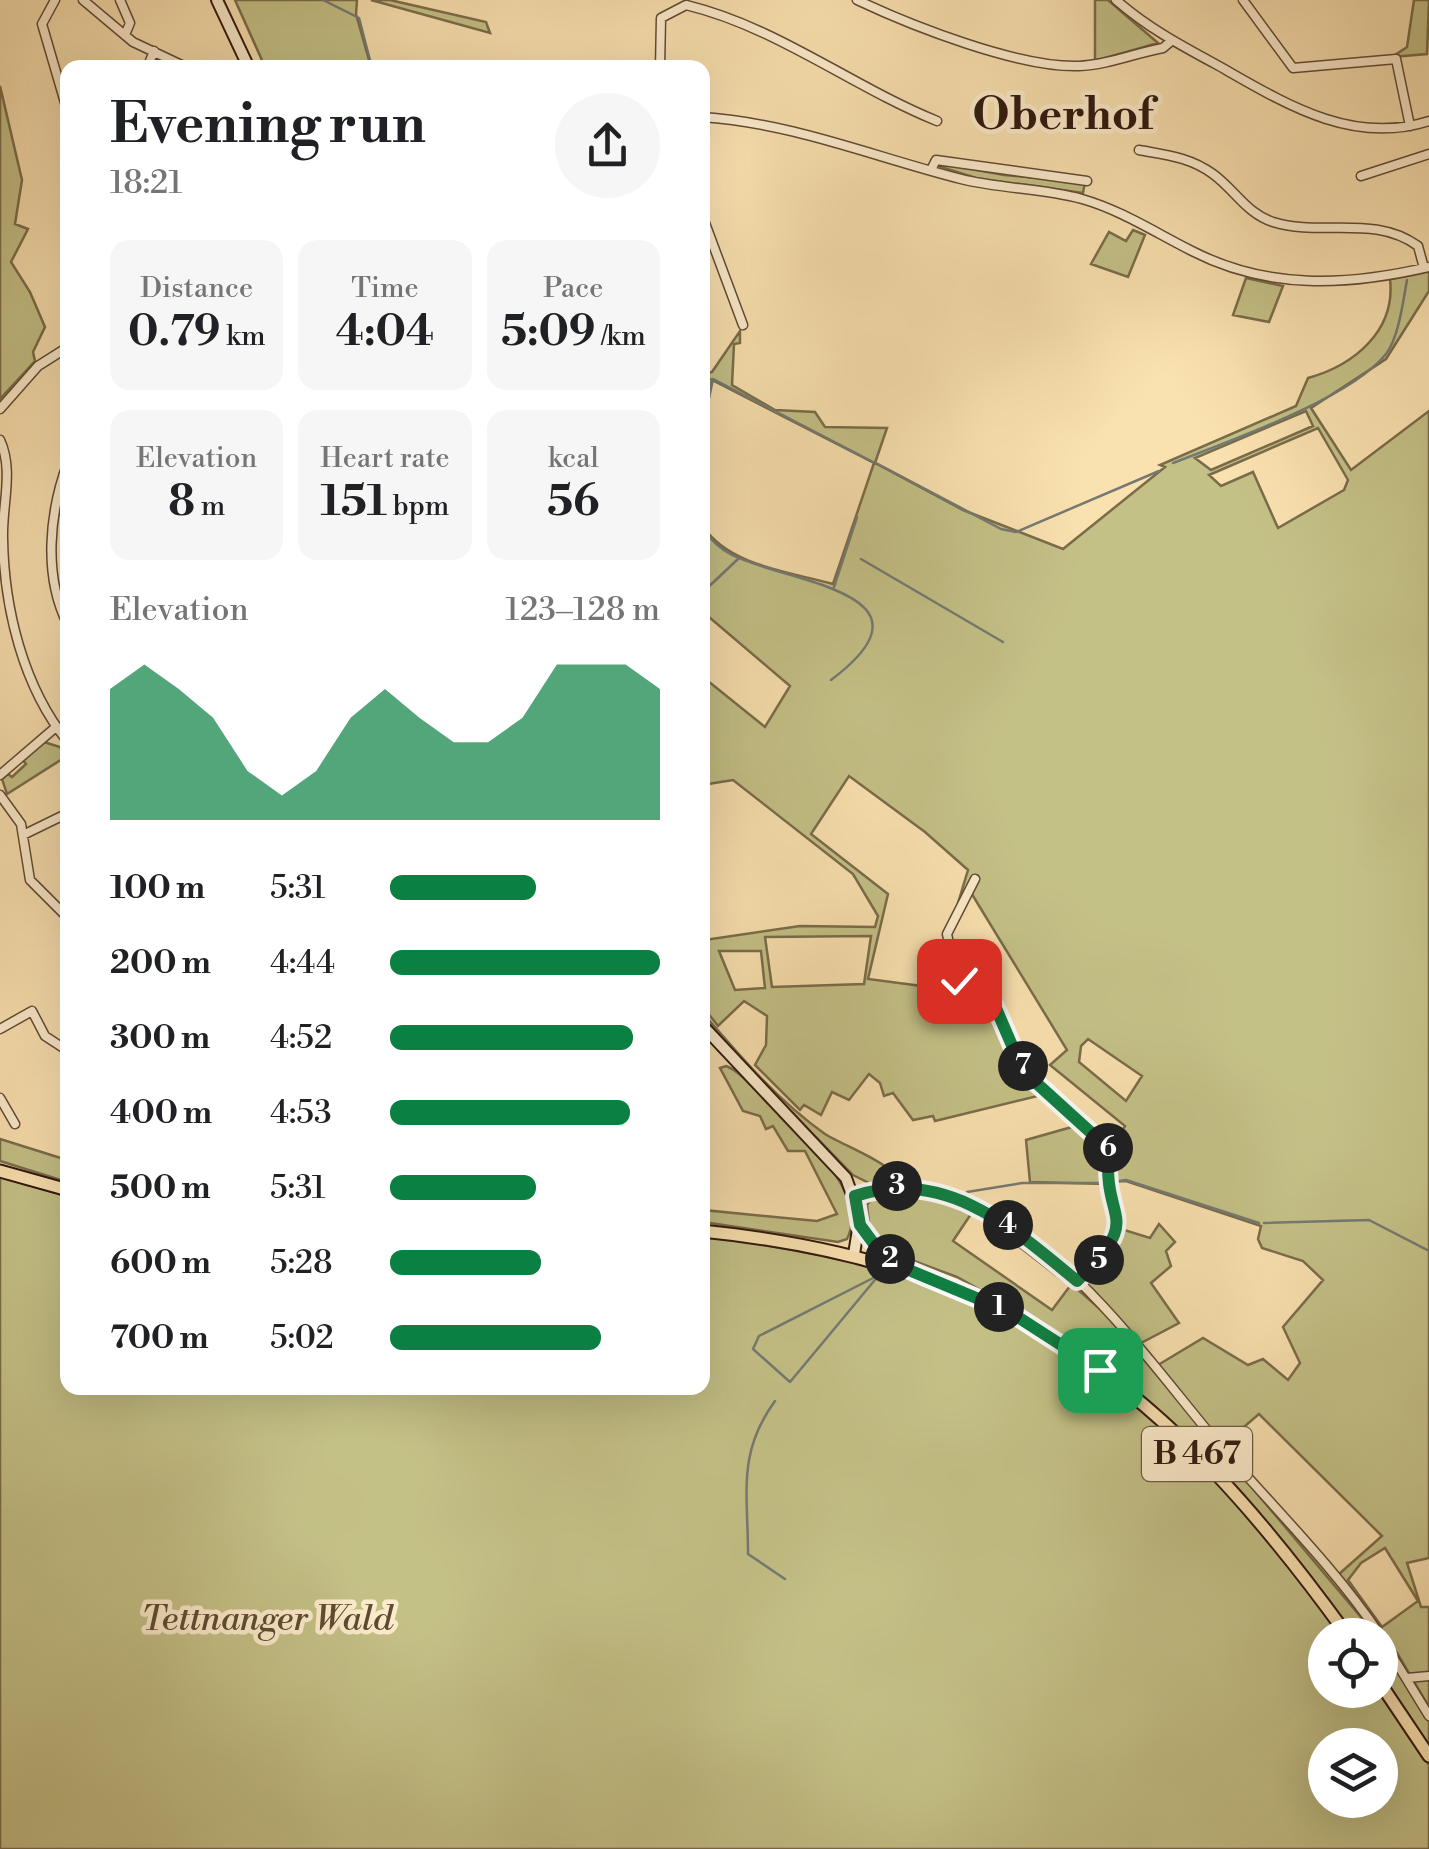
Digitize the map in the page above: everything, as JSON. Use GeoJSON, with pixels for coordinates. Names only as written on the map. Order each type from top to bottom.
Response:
{"type":"FeatureCollection","features":[{"type":"Feature","properties":{"kind":"main road"},"geometry":{"type":"LineString","coordinates":[[217,0],[244,60]]}},
{"type":"Feature","properties":{"kind":"main road"},"geometry":{"type":"LineString","coordinates":[[710,1033],[827,1154],[855,1196],[860,1225],[854,1254]]}},
{"type":"Feature","properties":{"kind":"main road"},"geometry":{"type":"LineString","coordinates":[[0,1171],[60,1188]]}},
{"type":"Feature","properties":{"kind":"main road"},"geometry":{"type":"LineString","coordinates":[[860,1225],[880,1252],[904,1268]]}},
{"type":"Feature","properties":{"kind":"main road","name":"B 467"},"geometry":{"type":"LineString","coordinates":[[710,1232],[854,1254],[904,1268],[1010,1312],[1073,1350],[1135,1397],[1249,1510],[1334,1618]]}},
{"type":"Feature","properties":{"kind":"main road"},"geometry":{"type":"LineString","coordinates":[[1397,1708],[1429,1756]]}},
{"type":"Feature","properties":{"kind":"street"},"geometry":{"type":"LineString","coordinates":[[55,0],[42,24],[60,86]]}},
{"type":"Feature","properties":{"kind":"street"},"geometry":{"type":"LineString","coordinates":[[84,0],[125,36],[172,60]]}},
{"type":"Feature","properties":{"kind":"street"},"geometry":{"type":"LineString","coordinates":[[120,0],[130,23],[125,36]]}},
{"type":"Feature","properties":{"kind":"street"},"geometry":{"type":"LineString","coordinates":[[856,0],[975,45],[1068,66],[1105,63],[1163,48],[1170,42]]}},
{"type":"Feature","properties":{"kind":"street"},"geometry":{"type":"LineString","coordinates":[[1116,0],[1170,42],[1313,116],[1352,126],[1410,126],[1429,121]]}},
{"type":"Feature","properties":{"kind":"street"},"geometry":{"type":"LineString","coordinates":[[1243,0],[1291,67],[1396,59],[1410,126]]}},
{"type":"Feature","properties":{"kind":"street"},"geometry":{"type":"LineString","coordinates":[[660,60],[661,18],[686,5],[774,36],[900,107],[937,122]]}},
{"type":"Feature","properties":{"kind":"street"},"geometry":{"type":"LineString","coordinates":[[150,60],[154,51]]}},
{"type":"Feature","properties":{"kind":"street"},"geometry":{"type":"LineString","coordinates":[[710,118],[816,136],[974,182],[1082,198],[1225,267],[1271,279],[1343,280],[1426,267],[1418,246],[1405,239],[1366,227],[1274,222],[1253,213],[1216,176],[1190,160],[1139,150]]}},
{"type":"Feature","properties":{"kind":"street"},"geometry":{"type":"LineString","coordinates":[[1361,176],[1429,154]]}},
{"type":"Feature","properties":{"kind":"street"},"geometry":{"type":"LineString","coordinates":[[932,170],[936,160],[1087,181]]}},
{"type":"Feature","properties":{"kind":"street"},"geometry":{"type":"LineString","coordinates":[[710,236],[743,324]]}},
{"type":"Feature","properties":{"kind":"street"},"geometry":{"type":"LineString","coordinates":[[0,409],[38,366],[60,352]]}},
{"type":"Feature","properties":{"kind":"street"},"geometry":{"type":"LineString","coordinates":[[0,440],[7,454],[2,470],[2,537],[8,599],[24,656],[60,732]]}},
{"type":"Feature","properties":{"kind":"street"},"geometry":{"type":"LineString","coordinates":[[60,489],[51,564],[60,607]]}},
{"type":"Feature","properties":{"kind":"street"},"geometry":{"type":"LineString","coordinates":[[0,775],[56,727]]}},
{"type":"Feature","properties":{"kind":"street"},"geometry":{"type":"LineString","coordinates":[[0,796],[17,816],[30,880],[60,911]]}},
{"type":"Feature","properties":{"kind":"street"},"geometry":{"type":"LineString","coordinates":[[23,835],[60,817]]}},
{"type":"Feature","properties":{"kind":"street"},"geometry":{"type":"LineString","coordinates":[[974,878],[949,927],[947,948],[956,977],[965,989],[999,1010],[1017,1057],[1043,1092],[1109,1149],[1108,1173],[1119,1230],[1110,1249],[1077,1281]]}},
{"type":"Feature","properties":{"kind":"street"},"geometry":{"type":"LineString","coordinates":[[55,906],[60,903]]}},
{"type":"Feature","properties":{"kind":"street"},"geometry":{"type":"LineString","coordinates":[[0,1029],[32,1011],[46,1036],[60,1046]]}},
{"type":"Feature","properties":{"kind":"street"},"geometry":{"type":"LineString","coordinates":[[0,1098],[15,1124]]}},
{"type":"Feature","properties":{"kind":"street"},"geometry":{"type":"LineString","coordinates":[[855,1196],[897,1186],[958,1197],[1004,1222],[1077,1281],[1124,1328],[1366,1618]]}},
{"type":"Feature","properties":{"kind":"street"},"geometry":{"type":"LineString","coordinates":[[1398,1664],[1429,1716]]}},
{"type":"Feature","properties":{"kind":"street"},"geometry":{"type":"LineString","coordinates":[[1407,1678],[1429,1676]]}},
{"type":"Feature","properties":{"kind":"green space"},"geometry":{"type":"Polygon","coordinates":[[[235,0],[357,0],[356,14],[369,60],[262,60],[235,0]]]}},
{"type":"Feature","properties":{"kind":"green space"},"geometry":{"type":"Polygon","coordinates":[[[371,0],[390,0],[486,22],[490,33],[371,0]]]}},
{"type":"Feature","properties":{"kind":"green space"},"geometry":{"type":"Polygon","coordinates":[[[1095,0],[1108,0],[1158,43],[1095,61],[1095,0]]]}},
{"type":"Feature","properties":{"kind":"green space"},"geometry":{"type":"Polygon","coordinates":[[[1414,0],[1429,0],[1427,54],[1392,57],[1407,47],[1414,0]]]}},
{"type":"Feature","properties":{"kind":"green space"},"geometry":{"type":"Polygon","coordinates":[[[0,86],[22,180],[15,224],[28,229],[11,262],[45,327],[33,352],[35,361],[0,399],[0,86]]]}},
{"type":"Feature","properties":{"kind":"green space"},"geometry":{"type":"Polygon","coordinates":[[[945,164],[1004,175],[1085,182],[1083,193],[976,178],[941,167],[945,164]]]}},
{"type":"Feature","properties":{"kind":"green space"},"geometry":{"type":"Polygon","coordinates":[[[1133,230],[1145,235],[1128,277],[1091,264],[1109,232],[1126,241],[1133,230]]]}},
{"type":"Feature","properties":{"kind":"green space"},"geometry":{"type":"Polygon","coordinates":[[[1429,271],[1429,291],[1386,359],[1311,408],[1351,470],[1429,411],[1429,1558],[1407,1563],[1421,1607],[1429,1607],[1429,1707],[1398,1655],[1398,1618],[1394,1618],[1418,1601],[1385,1548],[1361,1563],[1348,1580],[1375,1618],[1371,1618],[1338,1575],[1382,1536],[1259,1414],[1223,1445],[1158,1365],[1203,1338],[1248,1365],[1263,1359],[1288,1380],[1300,1363],[1283,1327],[1323,1280],[1303,1261],[1262,1248],[1258,1239],[1261,1226],[1126,1181],[1110,1182],[1112,1148],[1125,1126],[1050,1065],[1067,1050],[970,891],[959,900],[968,870],[925,832],[849,776],[811,834],[888,894],[868,979],[945,989],[947,972],[952,970],[956,978],[994,1006],[1008,1040],[1042,1095],[935,1121],[933,1116],[913,1120],[893,1093],[884,1096],[880,1083],[869,1074],[849,1100],[832,1092],[821,1115],[804,1105],[800,1110],[755,1065],[766,1045],[767,1016],[744,1001],[718,1026],[710,1016],[710,939],[800,926],[875,927],[878,916],[853,874],[733,780],[710,784],[710,683],[765,727],[790,686],[710,618],[710,534],[744,559],[833,584],[874,463],[712,380],[710,391],[710,373],[740,331],[740,343],[734,344],[732,385],[775,410],[815,412],[825,427],[887,428],[875,463],[963,510],[1063,549],[1165,467],[1160,465],[1296,406],[1308,378],[1356,354],[1369,343],[1386,314],[1390,279],[1429,271]],[[1306,411],[1195,458],[1211,470],[1313,426],[1306,411]],[[1318,428],[1209,475],[1221,486],[1253,472],[1278,528],[1344,490],[1348,480],[1318,428]],[[871,936],[765,937],[772,987],[864,984],[871,936]],[[719,951],[735,990],[765,988],[761,951],[719,951]],[[1088,1039],[1081,1046],[1079,1062],[1126,1101],[1142,1076],[1088,1039]]]}},
{"type":"Feature","properties":{"kind":"green space"},"geometry":{"type":"Polygon","coordinates":[[[1246,278],[1283,286],[1269,322],[1233,315],[1246,278]]]}},
{"type":"Feature","properties":{"kind":"green space"},"geometry":{"type":"Polygon","coordinates":[[[44,742],[60,747],[60,760],[7,794],[2,779],[8,774],[12,777],[26,764],[22,759],[44,742]]]}},
{"type":"Feature","properties":{"kind":"green space"},"geometry":{"type":"Polygon","coordinates":[[[710,1021],[791,1107],[825,1134],[887,1168],[891,1172],[887,1180],[873,1185],[853,1175],[731,1050],[710,1021]]]}},
{"type":"Feature","properties":{"kind":"green space"},"geometry":{"type":"Polygon","coordinates":[[[726,1066],[743,1077],[828,1164],[849,1202],[852,1221],[847,1239],[838,1242],[710,1223],[710,1211],[817,1221],[837,1214],[805,1151],[788,1151],[773,1126],[766,1129],[760,1116],[743,1111],[720,1068],[726,1066]]]}},
{"type":"Feature","properties":{"kind":"green space"},"geometry":{"type":"Polygon","coordinates":[[[1079,1125],[1104,1148],[1106,1184],[1030,1182],[1026,1140],[1079,1125]]]}},
{"type":"Feature","properties":{"kind":"green space"},"geometry":{"type":"Polygon","coordinates":[[[0,1139],[60,1158],[60,1180],[0,1161],[0,1139]]]}},
{"type":"Feature","properties":{"kind":"green space","name":"Tettnanger Wald"},"geometry":{"type":"Polygon","coordinates":[[[0,1177],[60,1194],[60,1395],[710,1395],[710,1236],[809,1253],[948,1290],[1036,1332],[1087,1366],[1182,1446],[1266,1537],[1328,1618],[1308,1618],[1308,1708],[1391,1708],[1429,1765],[1429,1849],[0,1849],[0,1177]]]}},
{"type":"Feature","properties":{"kind":"green space"},"geometry":{"type":"Polygon","coordinates":[[[896,1189],[943,1196],[942,1202],[965,1212],[974,1208],[991,1218],[988,1224],[971,1214],[953,1241],[1052,1310],[1070,1286],[1017,1245],[1021,1240],[1108,1316],[1362,1618],[1339,1618],[1230,1482],[1128,1384],[1048,1328],[957,1277],[882,1249],[870,1232],[867,1205],[873,1197],[896,1189]]]}},
{"type":"Feature","properties":{"kind":"green space"},"geometry":{"type":"Polygon","coordinates":[[[1159,1224],[1175,1242],[1166,1251],[1171,1266],[1151,1283],[1179,1323],[1141,1343],[1084,1283],[1083,1277],[1115,1244],[1118,1228],[1150,1238],[1159,1224]]]}},
{"type":"Feature","properties":{"kind":"green space"},"geometry":{"type":"Polygon","coordinates":[[[1398,1670],[1429,1722],[1429,1748],[1398,1701],[1398,1670]]]}},
{"type":"Feature","properties":{"kind":"waterway"},"geometry":{"type":"LineString","coordinates":[[323,0],[359,18],[370,60]]}},
{"type":"Feature","properties":{"kind":"waterway"},"geometry":{"type":"LineString","coordinates":[[1173,463],[1287,417],[1369,371],[1386,354],[1394,338],[1407,280]]}},
{"type":"Feature","properties":{"kind":"waterway"},"geometry":{"type":"LineString","coordinates":[[710,379],[873,462]]}},
{"type":"Feature","properties":{"kind":"waterway"},"geometry":{"type":"LineString","coordinates":[[710,393],[713,379]]}},
{"type":"Feature","properties":{"kind":"waterway"},"geometry":{"type":"LineString","coordinates":[[876,463],[1001,529],[1016,532],[1159,471]]}},
{"type":"Feature","properties":{"kind":"waterway"},"geometry":{"type":"LineString","coordinates":[[834,587],[857,517]]}},
{"type":"Feature","properties":{"kind":"waterway"},"geometry":{"type":"LineString","coordinates":[[710,537],[732,555],[846,595],[866,609],[873,627],[863,651],[831,680]]}},
{"type":"Feature","properties":{"kind":"waterway"},"geometry":{"type":"LineString","coordinates":[[710,585],[738,559]]}},
{"type":"Feature","properties":{"kind":"waterway"},"geometry":{"type":"LineString","coordinates":[[861,559],[1003,642]]}},
{"type":"Feature","properties":{"kind":"waterway"},"geometry":{"type":"LineString","coordinates":[[1114,1182],[1126,1180],[1259,1223]]}},
{"type":"Feature","properties":{"kind":"waterway"},"geometry":{"type":"LineString","coordinates":[[967,1192],[1022,1183],[1104,1183]]}},
{"type":"Feature","properties":{"kind":"waterway"},"geometry":{"type":"LineString","coordinates":[[1264,1223],[1369,1220],[1429,1251]]}},
{"type":"Feature","properties":{"kind":"waterway"},"geometry":{"type":"LineString","coordinates":[[879,1275],[790,1382],[753,1349],[759,1336],[879,1275]]}},
{"type":"Feature","properties":{"kind":"waterway"},"geometry":{"type":"LineString","coordinates":[[775,1401],[763,1420],[750,1456],[748,1554],[785,1579]]}},
{"type":"Feature","properties":{"kind":"district","name":"Oberhof"},"geometry":{"type":"Point","coordinates":[1063,115]}},
{"type":"Feature","properties":{"kind":"route"},"geometry":{"type":"LineString","coordinates":[[959,981],[965,989],[995,1006],[1017,1057],[1033,1080],[1109,1149],[1108,1173],[1119,1230],[1110,1249],[1077,1281],[1004,1222],[958,1197],[940,1192],[897,1186],[855,1196],[860,1225],[880,1252],[904,1268],[1010,1312],[1100,1370]]}}]}
